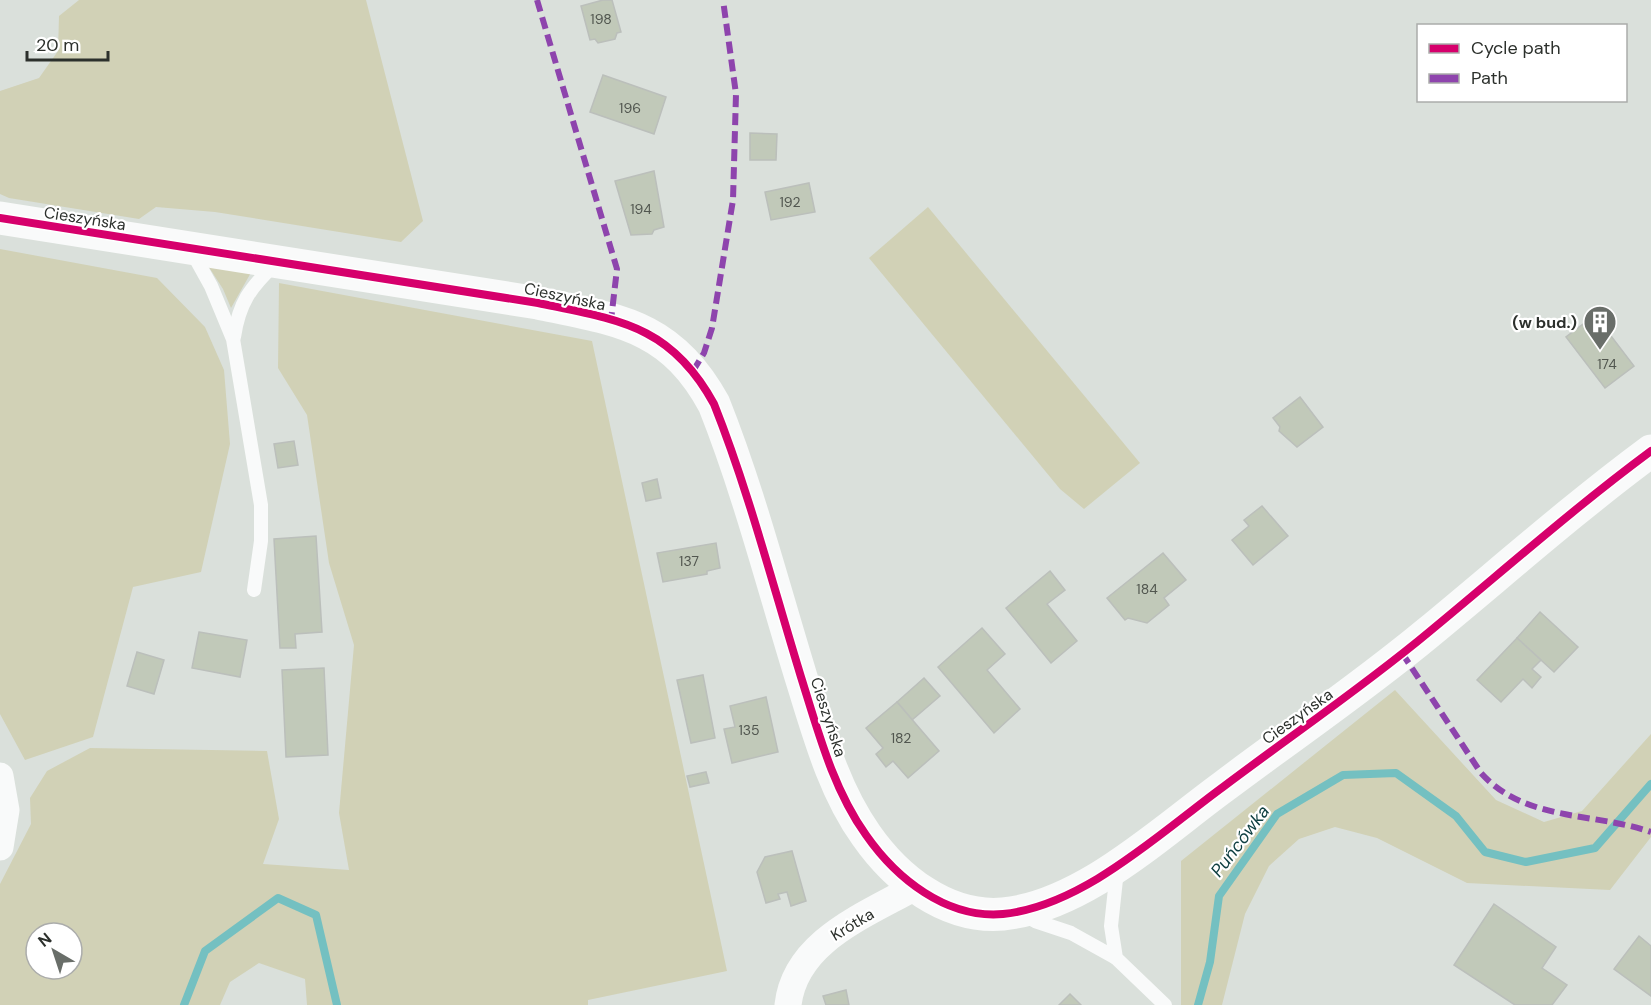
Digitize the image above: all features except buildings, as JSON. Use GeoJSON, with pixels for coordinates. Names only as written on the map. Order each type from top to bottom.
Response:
{"type":"FeatureCollection","features":[{"type":"Feature","properties":{"kind":"street","name":"Cieszyńska"},"geometry":{"type":"LineString","coordinates":[[0,218],[576,311],[640,329],[662,341],[679,355],[704,386],[723,428],[821,740],[849,809],[888,862],[915,887],[942,902],[978,913],[1020,912],[1062,897],[1117,865],[1361,686],[1428,633],[1555,525],[1651,450]]}},
{"type":"Feature","properties":{"kind":"street"},"geometry":{"type":"LineString","coordinates":[[0,776],[6,810],[0,847]]}},
{"type":"Feature","properties":{"kind":"street","name":"Krótka"},"geometry":{"type":"LineString","coordinates":[[788,1005],[789,991],[814,949],[838,929],[915,887]]}},
{"type":"Feature","properties":{"kind":"lane"},"geometry":{"type":"LineString","coordinates":[[190,248],[223,311],[233,339],[261,505],[261,541],[254,590]]}},
{"type":"Feature","properties":{"kind":"lane"},"geometry":{"type":"LineString","coordinates":[[233,339],[237,313],[254,285],[276,262]]}},
{"type":"Feature","properties":{"kind":"lane"},"geometry":{"type":"LineString","coordinates":[[1116,958],[1111,926],[1117,865]]}},
{"type":"Feature","properties":{"kind":"lane"},"geometry":{"type":"LineString","coordinates":[[1020,912],[1035,921],[1080,937],[1116,958],[1165,1005]]}},
{"type":"Feature","properties":{"kind":"green space"},"geometry":{"type":"Polygon","coordinates":[[[79,0],[366,0],[423,221],[401,242],[215,212],[156,207],[139,219],[9,198],[0,194],[0,91],[39,78],[58,51],[59,16],[79,0]]]}},
{"type":"Feature","properties":{"kind":"green space"},"geometry":{"type":"Polygon","coordinates":[[[928,207],[1140,463],[1084,509],[1060,489],[869,258],[928,207]]]}},
{"type":"Feature","properties":{"kind":"green space"},"geometry":{"type":"Polygon","coordinates":[[[0,249],[157,278],[205,327],[224,370],[230,444],[201,572],[133,587],[93,737],[25,760],[0,714],[0,249]]]}},
{"type":"Feature","properties":{"kind":"green space"},"geometry":{"type":"Polygon","coordinates":[[[205,261],[253,269],[231,308],[223,289],[205,261]]]}},
{"type":"Feature","properties":{"kind":"green space"},"geometry":{"type":"Polygon","coordinates":[[[279,283],[592,341],[727,971],[588,1000],[588,1005],[307,1005],[305,979],[259,963],[230,982],[220,1005],[0,1005],[0,884],[31,824],[30,798],[47,771],[90,748],[267,751],[279,819],[263,864],[349,870],[339,813],[354,645],[329,563],[307,415],[278,368],[279,283]]]}},
{"type":"Feature","properties":{"kind":"green space"},"geometry":{"type":"Polygon","coordinates":[[[1395,690],[1496,800],[1544,822],[1582,811],[1651,734],[1651,837],[1610,890],[1467,883],[1377,838],[1335,827],[1299,839],[1269,866],[1245,914],[1222,1005],[1181,1005],[1181,861],[1395,690]]]}},
{"type":"Feature","properties":{"kind":"waterway","name":"Puńcówka"},"geometry":{"type":"LineString","coordinates":[[1198,1005],[1210,962],[1219,896],[1277,814],[1343,775],[1396,773],[1456,816],[1485,852],[1526,862],[1595,848],[1651,784]]}},
{"type":"Feature","properties":{"kind":"waterway","name":"Puńcówka"},"geometry":{"type":"LineString","coordinates":[[184,1005],[205,951],[278,898],[316,915],[337,1005]]}},
{"type":"Feature","properties":{"kind":"marked path"},"geometry":{"type":"LineString","coordinates":[[537,0],[617,269],[611,320]]}},
{"type":"Feature","properties":{"kind":"marked path"},"geometry":{"type":"LineString","coordinates":[[693,371],[704,353],[712,328],[733,200],[736,94],[723,0]]}},
{"type":"Feature","properties":{"kind":"marked path"},"geometry":{"type":"LineString","coordinates":[[1402,653],[1481,773],[1499,789],[1539,808],[1651,832]]}},
{"type":"Feature","properties":{"kind":"cycle path"},"geometry":{"type":"LineString","coordinates":[[0,218],[538,303],[618,322],[640,330],[661,342],[680,357],[714,404],[750,505],[820,739],[835,779],[854,817],[878,851],[908,880],[943,903],[982,914],[1003,914],[1033,908],[1062,897],[1119,865],[1379,672],[1566,517],[1651,451]]}},
{"type":"Feature","properties":{"kind":"place","name":"(w bud.)"},"geometry":{"type":"Point","coordinates":[1600,351]}}]}
